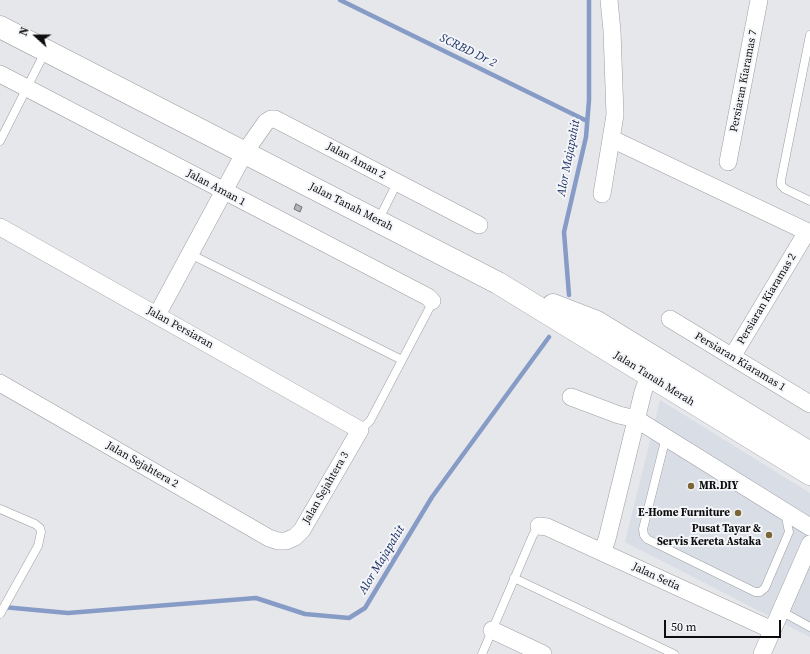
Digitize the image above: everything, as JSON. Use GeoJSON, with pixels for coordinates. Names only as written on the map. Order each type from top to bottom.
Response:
{"type":"FeatureCollection","features":[{"type":"Feature","properties":{"kind":"main road","name":"Jalan Tanah Merah"},"geometry":{"type":"LineString","coordinates":[[0,27],[203,130],[498,283],[810,474]]}},
{"type":"Feature","properties":{"kind":"main road","name":"Jalan Tanah Merah"},"geometry":{"type":"LineString","coordinates":[[498,283],[597,322],[810,453]]}},
{"type":"Feature","properties":{"kind":"street"},"geometry":{"type":"LineString","coordinates":[[602,194],[615,115],[612,31],[609,0]]}},
{"type":"Feature","properties":{"kind":"street","name":"Persiaran Kiaramas 7"},"geometry":{"type":"LineString","coordinates":[[728,162],[759,0]]}},
{"type":"Feature","properties":{"kind":"street","name":"Jalan Aman 1"},"geometry":{"type":"LineString","coordinates":[[0,74],[223,192],[428,297],[432,301]]}},
{"type":"Feature","properties":{"kind":"street","name":"Jalan Aman 2"},"geometry":{"type":"LineString","coordinates":[[157,315],[245,152],[266,122],[271,119],[275,119],[479,225]]}},
{"type":"Feature","properties":{"kind":"street"},"geometry":{"type":"LineString","coordinates":[[612,138],[806,237]]}},
{"type":"Feature","properties":{"kind":"street","name":"Jalan Persiaran"},"geometry":{"type":"LineString","coordinates":[[0,227],[360,430]]}},
{"type":"Feature","properties":{"kind":"street","name":"Persiaran Kiaramas 2"},"geometry":{"type":"LineString","coordinates":[[732,357],[806,237]]}},
{"type":"Feature","properties":{"kind":"street","name":"Persiaran Kiaramas 1"},"geometry":{"type":"LineString","coordinates":[[670,319],[810,404]]}},
{"type":"Feature","properties":{"kind":"street"},"geometry":{"type":"LineString","coordinates":[[602,552],[607,539],[642,392],[649,376]]}},
{"type":"Feature","properties":{"kind":"street","name":"Jalan Sejahtera 2"},"geometry":{"type":"LineString","coordinates":[[2,388],[268,538],[286,541]]}},
{"type":"Feature","properties":{"kind":"street"},"geometry":{"type":"LineString","coordinates":[[571,397],[619,415],[636,419],[810,527]]}},
{"type":"Feature","properties":{"kind":"street","name":"Jalan Sejahtera 3"},"geometry":{"type":"LineString","coordinates":[[286,541],[302,530],[360,430]]}},
{"type":"Feature","properties":{"kind":"street","name":"Jalan Setia"},"geometry":{"type":"LineString","coordinates":[[540,526],[547,527],[772,630]]}},
{"type":"Feature","properties":{"kind":"street"},"geometry":{"type":"LineString","coordinates":[[762,654],[810,544]]}},
{"type":"Feature","properties":{"kind":"street"},"geometry":{"type":"LineString","coordinates":[[492,630],[543,654]]}},
{"type":"Feature","properties":{"kind":"lane"},"geometry":{"type":"LineString","coordinates":[[810,35],[781,180],[781,185],[785,189],[810,201]]}},
{"type":"Feature","properties":{"kind":"lane"},"geometry":{"type":"LineString","coordinates":[[0,140],[46,51]]}},
{"type":"Feature","properties":{"kind":"lane"},"geometry":{"type":"LineString","coordinates":[[378,221],[397,183]]}},
{"type":"Feature","properties":{"kind":"lane"},"geometry":{"type":"LineString","coordinates":[[190,254],[402,360]]}},
{"type":"Feature","properties":{"kind":"lane"},"geometry":{"type":"LineString","coordinates":[[360,430],[370,421],[432,301]]}},
{"type":"Feature","properties":{"kind":"lane"},"geometry":{"type":"LineString","coordinates":[[666,437],[643,529],[644,535],[647,539],[755,592],[760,592],[765,588],[789,532],[785,512]]}},
{"type":"Feature","properties":{"kind":"lane"},"geometry":{"type":"LineString","coordinates":[[0,509],[35,524],[40,528],[38,546],[0,614]]}},
{"type":"Feature","properties":{"kind":"lane"},"geometry":{"type":"LineString","coordinates":[[482,654],[533,534],[540,526]]}},
{"type":"Feature","properties":{"kind":"lane"},"geometry":{"type":"LineString","coordinates":[[514,578],[674,654]]}},
{"type":"Feature","properties":{"kind":"lane"},"geometry":{"type":"LineString","coordinates":[[781,612],[810,627]]}},
{"type":"Feature","properties":{"kind":"shaded area"},"geometry":{"type":"Polygon","coordinates":[[[660,400],[810,493],[810,637],[625,542],[660,400]]]}},
{"type":"Feature","properties":{"kind":"building"},"geometry":{"type":"Polygon","coordinates":[[[296,204],[302,207],[300,212],[294,209],[296,204]]]}},
{"type":"Feature","properties":{"kind":"waterway","name":"SCRBD Dr 2"},"geometry":{"type":"LineString","coordinates":[[340,0],[587,121]]}},
{"type":"Feature","properties":{"kind":"waterway","name":"Alor Majapahit"},"geometry":{"type":"LineString","coordinates":[[569,295],[564,232],[586,137],[589,100],[589,0]]}},
{"type":"Feature","properties":{"kind":"waterway","name":"Alor Majapahit"},"geometry":{"type":"LineString","coordinates":[[3,607],[68,613],[256,598],[305,614],[349,618],[365,608],[432,497],[549,337]]}},
{"type":"Feature","properties":{"kind":"place","name":"MR.DIY"},"geometry":{"type":"Point","coordinates":[691,486]}},
{"type":"Feature","properties":{"kind":"place","name":"E-Home Furniture"},"geometry":{"type":"Point","coordinates":[738,513]}},
{"type":"Feature","properties":{"kind":"place","name":"Pusat Tayar & Servis Kereta Astaka"},"geometry":{"type":"Point","coordinates":[769,535]}}]}
